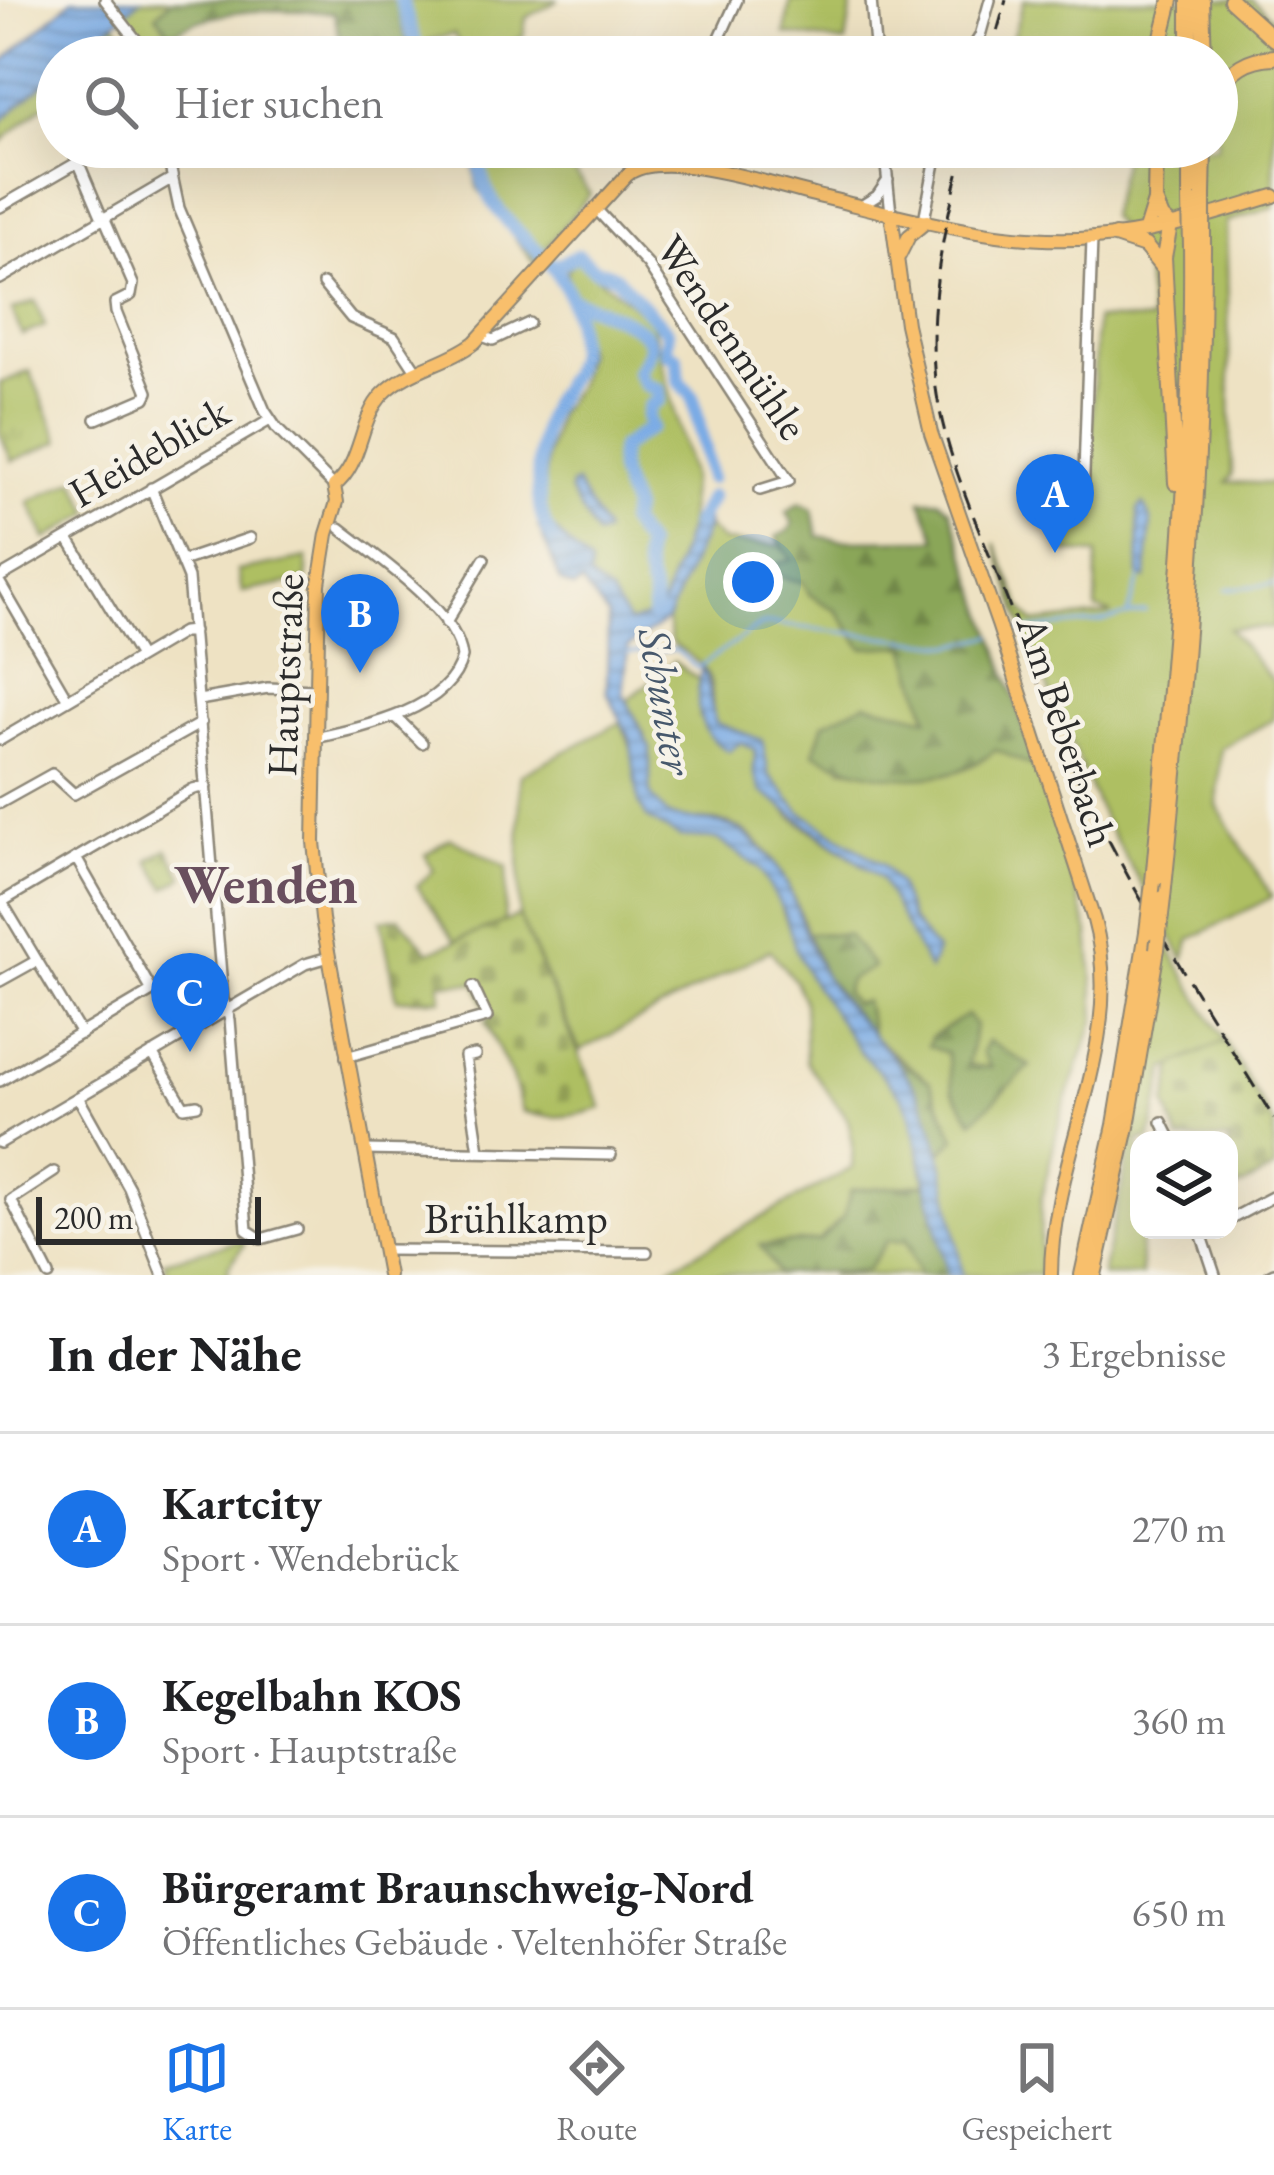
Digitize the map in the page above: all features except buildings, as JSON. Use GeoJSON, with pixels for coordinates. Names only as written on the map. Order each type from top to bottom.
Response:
{"type":"FeatureCollection","features":[{"type":"Feature","properties":{"kind":"highway"},"geometry":{"type":"LineString","coordinates":[[1162,36],[1171,0]]}},
{"type":"Feature","properties":{"kind":"highway"},"geometry":{"type":"LineString","coordinates":[[1189,0],[1189,36]]}},
{"type":"Feature","properties":{"kind":"highway"},"geometry":{"type":"LineString","coordinates":[[1202,0],[1203,36]]}},
{"type":"Feature","properties":{"kind":"highway"},"geometry":{"type":"LineString","coordinates":[[1231,0],[1274,39]]}},
{"type":"Feature","properties":{"kind":"highway"},"geometry":{"type":"LineString","coordinates":[[1238,67],[1250,60],[1274,58]]}},
{"type":"Feature","properties":{"kind":"highway"},"geometry":{"type":"LineString","coordinates":[[1146,230],[1155,201],[1156,168]]}},
{"type":"Feature","properties":{"kind":"highway"},"geometry":{"type":"LineString","coordinates":[[1094,1275],[1127,1126],[1157,950],[1186,647],[1198,457],[1193,168]]}},
{"type":"Feature","properties":{"kind":"highway"},"geometry":{"type":"LineString","coordinates":[[1197,197],[1201,168]]}},
{"type":"Feature","properties":{"kind":"highway"},"geometry":{"type":"LineString","coordinates":[[1155,201],[1170,225],[1165,272],[1179,566]]}},
{"type":"Feature","properties":{"kind":"highway"},"geometry":{"type":"LineString","coordinates":[[1115,236],[1145,246],[1165,272]]}},
{"type":"Feature","properties":{"kind":"highway"},"geometry":{"type":"LineString","coordinates":[[1082,1275],[1115,1125],[1153,882],[1179,566],[1197,245]]}},
{"type":"Feature","properties":{"kind":"main road","name":"Hauptstraße"},"geometry":{"type":"LineString","coordinates":[[388,1275],[316,880],[321,566],[336,506],[334,486],[350,468],[378,400],[395,384],[452,357],[482,336],[634,168]]}},
{"type":"Feature","properties":{"kind":"main road"},"geometry":{"type":"LineString","coordinates":[[708,168],[1004,237],[1115,236],[1274,196]]}},
{"type":"Feature","properties":{"kind":"main road","name":"Am Beberbach"},"geometry":{"type":"LineString","coordinates":[[891,213],[911,354],[931,433],[1094,920],[1102,960],[1105,989],[1100,1035],[1058,1215],[1051,1275]]}},
{"type":"Feature","properties":{"kind":"main road"},"geometry":{"type":"LineString","coordinates":[[897,263],[905,241],[926,221]]}},
{"type":"Feature","properties":{"kind":"street"},"geometry":{"type":"LineString","coordinates":[[105,0],[135,36]]}},
{"type":"Feature","properties":{"kind":"street"},"geometry":{"type":"LineString","coordinates":[[721,36],[736,3],[722,0]]}},
{"type":"Feature","properties":{"kind":"street"},"geometry":{"type":"LineString","coordinates":[[871,0],[874,36]]}},
{"type":"Feature","properties":{"kind":"street"},"geometry":{"type":"LineString","coordinates":[[980,36],[990,0]]}},
{"type":"Feature","properties":{"kind":"street"},"geometry":{"type":"LineString","coordinates":[[0,207],[68,168]]}},
{"type":"Feature","properties":{"kind":"street"},"geometry":{"type":"LineString","coordinates":[[81,168],[133,284],[131,295],[115,304],[116,312],[147,395],[96,419]]}},
{"type":"Feature","properties":{"kind":"street"},"geometry":{"type":"LineString","coordinates":[[168,168],[179,208],[270,420],[334,486]]}},
{"type":"Feature","properties":{"kind":"street"},"geometry":{"type":"LineString","coordinates":[[887,168],[891,213]]}},
{"type":"Feature","properties":{"kind":"street"},"geometry":{"type":"LineString","coordinates":[[926,221],[935,168]]}},
{"type":"Feature","properties":{"kind":"street"},"geometry":{"type":"LineString","coordinates":[[0,279],[170,179]]}},
{"type":"Feature","properties":{"kind":"street"},"geometry":{"type":"LineString","coordinates":[[861,206],[877,196],[888,180]]}},
{"type":"Feature","properties":{"kind":"street","name":"Wendenmühle"},"geometry":{"type":"LineString","coordinates":[[596,209],[648,265],[788,480],[760,490]]}},
{"type":"Feature","properties":{"kind":"street"},"geometry":{"type":"LineString","coordinates":[[1065,506],[1083,502],[1092,238]]}},
{"type":"Feature","properties":{"kind":"street"},"geometry":{"type":"LineString","coordinates":[[323,284],[352,317],[394,337],[417,372]]}},
{"type":"Feature","properties":{"kind":"street"},"geometry":{"type":"LineString","coordinates":[[482,336],[493,340],[529,323]]}},
{"type":"Feature","properties":{"kind":"street","name":"Heideblick"},"geometry":{"type":"LineString","coordinates":[[0,580],[270,420]]}},
{"type":"Feature","properties":{"kind":"street"},"geometry":{"type":"LineString","coordinates":[[151,488],[188,578],[247,1230],[261,1239],[297,1229]]}},
{"type":"Feature","properties":{"kind":"street"},"geometry":{"type":"LineString","coordinates":[[315,738],[395,716],[441,690],[457,673],[462,652],[446,623],[411,586],[340,528]]}},
{"type":"Feature","properties":{"kind":"street"},"geometry":{"type":"LineString","coordinates":[[68,538],[140,657]]}},
{"type":"Feature","properties":{"kind":"street"},"geometry":{"type":"LineString","coordinates":[[182,561],[250,538]]}},
{"type":"Feature","properties":{"kind":"street"},"geometry":{"type":"LineString","coordinates":[[446,623],[484,559]]}},
{"type":"Feature","properties":{"kind":"street"},"geometry":{"type":"LineString","coordinates":[[0,580],[68,700]]}},
{"type":"Feature","properties":{"kind":"street"},"geometry":{"type":"LineString","coordinates":[[0,740],[183,632],[193,631]]}},
{"type":"Feature","properties":{"kind":"street"},"geometry":{"type":"LineString","coordinates":[[199,700],[268,688],[316,690]]}},
{"type":"Feature","properties":{"kind":"street"},"geometry":{"type":"LineString","coordinates":[[395,716],[422,743]]}},
{"type":"Feature","properties":{"kind":"street"},"geometry":{"type":"LineString","coordinates":[[0,803],[52,774],[74,794],[201,723]]}},
{"type":"Feature","properties":{"kind":"street"},"geometry":{"type":"LineString","coordinates":[[81,1034],[1,902],[193,789],[206,786]]}},
{"type":"Feature","properties":{"kind":"street"},"geometry":{"type":"LineString","coordinates":[[0,1081],[149,994],[152,987],[76,858]]}},
{"type":"Feature","properties":{"kind":"street"},"geometry":{"type":"LineString","coordinates":[[0,1143],[305,964],[329,957]]}},
{"type":"Feature","properties":{"kind":"street"},"geometry":{"type":"LineString","coordinates":[[0,981],[36,961]]}},
{"type":"Feature","properties":{"kind":"street"},"geometry":{"type":"LineString","coordinates":[[346,1057],[487,1018],[473,987]]}},
{"type":"Feature","properties":{"kind":"street"},"geometry":{"type":"LineString","coordinates":[[152,1053],[184,1107],[197,1106]]}},
{"type":"Feature","properties":{"kind":"street"},"geometry":{"type":"LineString","coordinates":[[475,1055],[465,1057],[479,1151]]}},
{"type":"Feature","properties":{"kind":"street"},"geometry":{"type":"LineString","coordinates":[[78,1097],[129,1187],[163,1275]]}},
{"type":"Feature","properties":{"kind":"street"},"geometry":{"type":"LineString","coordinates":[[1162,1122],[1166,1131]]}},
{"type":"Feature","properties":{"kind":"street"},"geometry":{"type":"LineString","coordinates":[[364,1150],[611,1155]]}},
{"type":"Feature","properties":{"kind":"street"},"geometry":{"type":"LineString","coordinates":[[49,1275],[11,1201],[54,1172]]}},
{"type":"Feature","properties":{"kind":"street"},"geometry":{"type":"LineString","coordinates":[[1238,1215],[1274,1196]]}},
{"type":"Feature","properties":{"kind":"street"},"geometry":{"type":"LineString","coordinates":[[1206,1239],[1215,1275]]}},
{"type":"Feature","properties":{"kind":"street","name":"Brühlkamp"},"geometry":{"type":"LineString","coordinates":[[383,1250],[647,1252]]}},
{"type":"Feature","properties":{"kind":"green space"},"geometry":{"type":"Polygon","coordinates":[[[140,0],[172,0],[156,15],[172,36],[137,36],[122,16],[140,0]]]}},
{"type":"Feature","properties":{"kind":"green space"},"geometry":{"type":"Polygon","coordinates":[[[172,0],[396,0],[405,36],[339,36],[334,13],[272,11],[208,18],[171,34],[156,15],[172,0]]]}},
{"type":"Feature","properties":{"kind":"green space"},"geometry":{"type":"Polygon","coordinates":[[[396,0],[559,0],[526,18],[523,36],[405,36],[396,0]]]}},
{"type":"Feature","properties":{"kind":"green space"},"geometry":{"type":"Polygon","coordinates":[[[790,0],[852,3],[847,36],[785,34],[790,0]]]}},
{"type":"Feature","properties":{"kind":"green space"},"geometry":{"type":"Polygon","coordinates":[[[1024,0],[1252,0],[1274,20],[1274,207],[1226,222],[1232,476],[1227,482],[1274,484],[1274,628],[1229,629],[1274,683],[1274,719],[1221,748],[1217,806],[1272,897],[1191,939],[1184,959],[1103,818],[1027,638],[995,543],[1022,608],[1034,623],[1112,614],[1096,609],[1097,554],[1064,552],[1065,512],[1089,510],[1096,319],[1151,321],[1144,259],[1109,216],[1121,168],[1238,168],[1238,36],[1013,36],[1024,0]]]}},
{"type":"Feature","properties":{"kind":"green space"},"geometry":{"type":"Polygon","coordinates":[[[115,22],[125,36],[122,35],[99,36],[115,22]]]}},
{"type":"Feature","properties":{"kind":"green space"},"geometry":{"type":"Polygon","coordinates":[[[36,90],[36,111],[0,143],[0,122],[36,90]]]}},
{"type":"Feature","properties":{"kind":"green space"},"geometry":{"type":"Polygon","coordinates":[[[474,168],[571,168],[590,194],[534,263],[477,187],[474,168]]]}},
{"type":"Feature","properties":{"kind":"green space"},"geometry":{"type":"Polygon","coordinates":[[[576,260],[651,319],[691,476],[688,528],[663,603],[653,616],[629,623],[589,577],[587,563],[545,520],[539,527],[558,412],[577,386],[586,354],[566,271],[576,260]]]}},
{"type":"Feature","properties":{"kind":"green space"},"geometry":{"type":"Polygon","coordinates":[[[35,301],[45,326],[22,335],[12,310],[35,301]]]}},
{"type":"Feature","properties":{"kind":"green space"},"geometry":{"type":"Polygon","coordinates":[[[30,371],[60,441],[12,461],[0,433],[0,383],[30,371]]]}},
{"type":"Feature","properties":{"kind":"green space"},"geometry":{"type":"Polygon","coordinates":[[[75,480],[91,513],[46,539],[29,502],[75,480]]]}},
{"type":"Feature","properties":{"kind":"green space"},"geometry":{"type":"Polygon","coordinates":[[[921,500],[940,500],[950,509],[1039,769],[996,750],[954,772],[907,777],[859,770],[814,753],[824,723],[866,703],[928,718],[906,646],[863,648],[837,611],[810,595],[803,582],[781,577],[772,566],[792,559],[776,537],[793,524],[787,512],[799,503],[813,509],[818,536],[937,539],[921,500]]]}},
{"type":"Feature","properties":{"kind":"green space"},"geometry":{"type":"Polygon","coordinates":[[[707,526],[723,542],[782,546],[793,559],[773,566],[780,576],[804,582],[810,595],[837,611],[863,648],[906,645],[928,719],[843,768],[904,776],[942,775],[978,762],[996,749],[1039,769],[1089,932],[1096,1018],[1061,1114],[1041,1200],[1040,1275],[963,1275],[938,1156],[955,1139],[930,1082],[872,1036],[868,1009],[854,1004],[845,993],[848,980],[872,967],[848,935],[807,933],[771,857],[747,833],[725,823],[667,815],[649,794],[645,736],[627,701],[674,662],[699,680],[699,717],[734,744],[741,742],[755,750],[754,772],[790,816],[880,877],[930,968],[936,951],[911,919],[898,884],[883,865],[801,812],[769,775],[762,740],[716,723],[709,677],[671,642],[667,620],[707,526]],[[975,1026],[947,1052],[953,1091],[993,1069],[968,1065],[975,1026]]]}},
{"type":"Feature","properties":{"kind":"green space"},"geometry":{"type":"Polygon","coordinates":[[[307,558],[307,580],[242,592],[238,571],[307,558]]]}},
{"type":"Feature","properties":{"kind":"green space"},"geometry":{"type":"Polygon","coordinates":[[[621,722],[636,761],[636,782],[680,837],[718,839],[759,868],[774,889],[809,977],[911,1114],[926,1184],[851,1190],[844,1216],[819,1241],[761,1245],[779,1275],[660,1273],[852,1168],[848,1120],[806,1061],[804,1001],[795,981],[770,950],[580,1051],[519,916],[520,775],[621,722]]]}},
{"type":"Feature","properties":{"kind":"green space"},"geometry":{"type":"Polygon","coordinates":[[[450,838],[507,867],[504,922],[455,941],[417,886],[434,870],[425,855],[450,838]]]}},
{"type":"Feature","properties":{"kind":"green space"},"geometry":{"type":"Polygon","coordinates":[[[167,849],[184,877],[166,888],[149,860],[167,849]]]}},
{"type":"Feature","properties":{"kind":"green space"},"geometry":{"type":"Polygon","coordinates":[[[519,916],[602,1108],[562,1116],[522,1111],[512,1077],[485,1021],[490,1018],[476,983],[440,983],[442,999],[397,999],[381,920],[399,917],[429,952],[519,916]]]}},
{"type":"Feature","properties":{"kind":"green space"},"geometry":{"type":"Polygon","coordinates":[[[807,933],[848,935],[873,967],[849,980],[845,992],[854,1004],[865,1001],[872,1036],[825,976],[807,933]]]}},
{"type":"Feature","properties":{"kind":"green space"},"geometry":{"type":"Polygon","coordinates":[[[1164,941],[1225,1041],[1166,1069],[1152,1131],[1134,1131],[1164,941]]]}},
{"type":"Feature","properties":{"kind":"green space"},"geometry":{"type":"Polygon","coordinates":[[[967,1015],[975,1025],[968,1065],[991,1068],[982,1052],[988,1041],[1030,1066],[973,1121],[953,1091],[947,1053],[928,1046],[932,1036],[967,1015]]]}},
{"type":"Feature","properties":{"kind":"green space"},"geometry":{"type":"Polygon","coordinates":[[[1225,1041],[1274,1125],[1274,1169],[1238,1188],[1238,1131],[1176,1131],[1166,1104],[1174,1065],[1225,1041]]]}},
{"type":"Feature","properties":{"kind":"green space"},"geometry":{"type":"Polygon","coordinates":[[[890,1053],[930,1082],[955,1139],[938,1156],[920,1097],[890,1053]]]}},
{"type":"Feature","properties":{"kind":"green space"},"geometry":{"type":"Polygon","coordinates":[[[1130,1149],[1130,1239],[1140,1239],[1141,1275],[1102,1275],[1130,1149]]]}},
{"type":"Feature","properties":{"kind":"green space"},"geometry":{"type":"Polygon","coordinates":[[[926,1184],[948,1275],[920,1275],[906,1241],[887,1241],[867,1270],[779,1274],[760,1245],[819,1241],[844,1216],[851,1190],[926,1184]]]}},
{"type":"Feature","properties":{"kind":"green space"},"geometry":{"type":"Polygon","coordinates":[[[243,1240],[228,1267],[229,1275],[168,1275],[164,1261],[243,1240]]]}},
{"type":"Feature","properties":{"kind":"green space"},"geometry":{"type":"Polygon","coordinates":[[[887,1241],[907,1241],[920,1275],[829,1275],[867,1270],[887,1241]]]}},
{"type":"Feature","properties":{"kind":"water"},"geometry":{"type":"Polygon","coordinates":[[[72,0],[140,0],[99,36],[36,36],[36,90],[0,122],[0,64],[72,0]]]}},
{"type":"Feature","properties":{"kind":"water"},"geometry":{"type":"Polygon","coordinates":[[[576,483],[605,532],[602,535],[596,536],[570,491],[576,483]]]}},
{"type":"Feature","properties":{"kind":"water"},"geometry":{"type":"Polygon","coordinates":[[[1143,504],[1151,520],[1146,579],[1139,573],[1138,510],[1143,504]]]}},
{"type":"Feature","properties":{"kind":"water"},"geometry":{"type":"Polygon","coordinates":[[[706,508],[707,526],[667,620],[628,647],[623,693],[650,748],[650,794],[667,815],[718,823],[745,834],[777,867],[824,975],[920,1097],[942,1161],[963,1275],[948,1275],[911,1114],[809,977],[785,913],[759,868],[718,839],[680,837],[647,818],[639,803],[630,738],[607,692],[608,616],[582,583],[573,588],[561,582],[539,527],[544,520],[590,565],[589,578],[610,594],[629,623],[653,616],[663,603],[689,526],[706,508]]]}},
{"type":"Feature","properties":{"kind":"water"},"geometry":{"type":"Polygon","coordinates":[[[702,666],[716,723],[762,740],[769,775],[801,812],[883,865],[898,884],[911,920],[936,951],[929,970],[880,877],[761,791],[754,772],[755,750],[741,742],[729,751],[709,735],[698,704],[702,666]]]}},
{"type":"Feature","properties":{"kind":"waterway","name":"Schunter"},"geometry":{"type":"LineString","coordinates":[[401,0],[413,36]]}},
{"type":"Feature","properties":{"kind":"waterway","name":"Schunter"},"geometry":{"type":"LineString","coordinates":[[481,168],[497,207],[556,272],[575,316],[576,357],[546,420],[540,453],[541,507],[550,535]]}},
{"type":"Feature","properties":{"kind":"waterway"},"geometry":{"type":"LineString","coordinates":[[555,266],[578,255],[594,269],[615,276],[668,332],[666,352],[677,358],[679,381],[693,397],[710,478]]}},
{"type":"Feature","properties":{"kind":"waterway"},"geometry":{"type":"LineString","coordinates":[[572,299],[631,324],[648,338],[650,347],[638,372],[645,384],[659,390],[660,399],[649,407],[651,427],[621,448],[619,465],[633,510],[629,522],[646,546],[653,616]]}},
{"type":"Feature","properties":{"kind":"waterway"},"geometry":{"type":"LineString","coordinates":[[696,524],[711,497]]}},
{"type":"Feature","properties":{"kind":"waterway"},"geometry":{"type":"LineString","coordinates":[[1127,616],[1140,578]]}},
{"type":"Feature","properties":{"kind":"waterway"},"geometry":{"type":"LineString","coordinates":[[1226,589],[1274,584]]}},
{"type":"Feature","properties":{"kind":"waterway"},"geometry":{"type":"LineString","coordinates":[[1010,632],[1100,622],[1146,611]]}},
{"type":"Feature","properties":{"kind":"waterway"},"geometry":{"type":"LineString","coordinates":[[627,653],[676,650],[697,668],[761,625],[772,624],[952,645],[993,636]]}},
{"type":"Feature","properties":{"kind":"railway"},"geometry":{"type":"LineString","coordinates":[[996,36],[1006,0]]}},
{"type":"Feature","properties":{"kind":"railway"},"geometry":{"type":"LineString","coordinates":[[960,168],[933,321],[935,380],[953,459],[1055,725],[1091,805],[1156,925],[1274,1119]]}},
{"type":"Feature","properties":{"kind":"place","name":"Kartcity"},"geometry":{"type":"Point","coordinates":[1055,553]}},
{"type":"Feature","properties":{"kind":"place","name":"Kegelbahn KOS"},"geometry":{"type":"Point","coordinates":[360,673]}},
{"type":"Feature","properties":{"kind":"place","name":"Bürgeramt Braunschweig-Nord"},"geometry":{"type":"Point","coordinates":[190,1052]}},
{"type":"Feature","properties":{"kind":"district","name":"Wenden"},"geometry":{"type":"Point","coordinates":[266,884]}}]}
